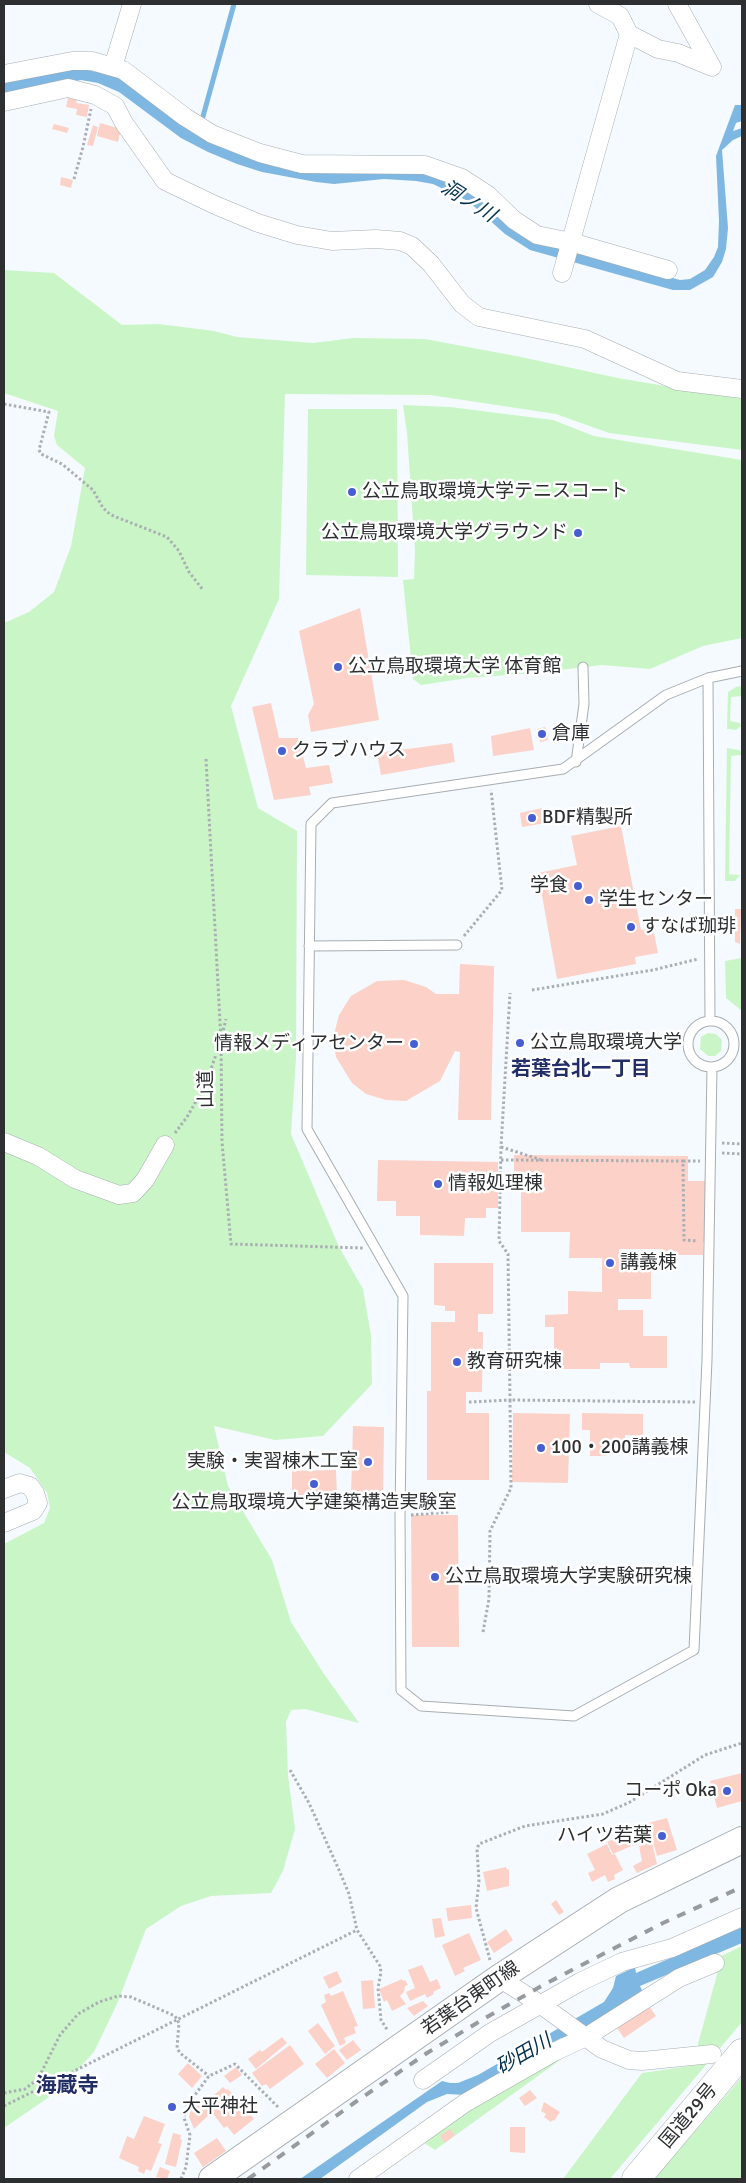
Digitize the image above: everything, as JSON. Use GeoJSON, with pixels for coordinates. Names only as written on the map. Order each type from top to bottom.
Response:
{"type":"FeatureCollection","features":[{"type":"Feature","properties":{"kind":"highway","name":"国道29号"},"geometry":{"type":"LineString","coordinates":[[636,2179],[742,2053]]}},
{"type":"Feature","properties":{"kind":"main road","name":"若葉台東町線"},"geometry":{"type":"LineString","coordinates":[[212,2179],[499,1978],[619,1900],[742,1840]]}},
{"type":"Feature","properties":{"kind":"street"},"geometry":{"type":"LineString","coordinates":[[113,67],[132,4]]}},
{"type":"Feature","properties":{"kind":"street"},"geometry":{"type":"LineString","coordinates":[[598,4],[620,16],[629,34],[658,49],[678,53],[712,67],[677,4]]}},
{"type":"Feature","properties":{"kind":"street"},"geometry":{"type":"LineString","coordinates":[[562,273],[629,34]]}},
{"type":"Feature","properties":{"kind":"street"},"geometry":{"type":"LineString","coordinates":[[4,74],[72,61],[92,61],[113,67],[122,70],[185,117],[212,134],[260,152],[302,164],[393,163],[425,165],[462,178],[488,195],[514,220],[537,235],[571,242],[668,270]]}},
{"type":"Feature","properties":{"kind":"street"},"geometry":{"type":"LineString","coordinates":[[4,102],[68,88],[94,95],[115,106],[124,123],[165,181],[215,205],[258,223],[296,235],[332,241],[376,239],[400,241],[412,246],[430,264],[462,304],[478,317],[585,339],[677,381],[742,389]]}},
{"type":"Feature","properties":{"kind":"street"},"geometry":{"type":"LineString","coordinates":[[4,1142],[38,1156],[75,1179],[119,1195],[133,1193],[145,1180],[166,1145]]}},
{"type":"Feature","properties":{"kind":"street"},"geometry":{"type":"LineString","coordinates":[[4,1489],[20,1483],[30,1486],[35,1493],[38,1503],[33,1511],[4,1523]]}},
{"type":"Feature","properties":{"kind":"street"},"geometry":{"type":"LineString","coordinates":[[423,2080],[490,2033],[544,2008],[622,1962],[672,1948],[742,1917]]}},
{"type":"Feature","properties":{"kind":"street"},"geometry":{"type":"LineString","coordinates":[[358,2179],[465,2103],[679,1978],[715,1963]]}},
{"type":"Feature","properties":{"kind":"street"},"geometry":{"type":"LineString","coordinates":[[499,1978],[602,2048],[629,2060],[642,2061],[712,2054]]}},
{"type":"Feature","properties":{"kind":"lane"},"geometry":{"type":"LineString","coordinates":[[576,762],[584,704],[583,667]]}},
{"type":"Feature","properties":{"kind":"lane"},"geometry":{"type":"LineString","coordinates":[[712,1068],[707,1360],[694,1650],[574,1716],[421,1706],[401,1690],[400,1515],[403,1296],[307,1129],[311,824],[332,804],[490,782],[563,769],[576,762],[666,695],[708,678],[742,671]]}},
{"type":"Feature","properties":{"kind":"lane"},"geometry":{"type":"LineString","coordinates":[[708,678],[710,1020]]}},
{"type":"Feature","properties":{"kind":"lane"},"geometry":{"type":"LineString","coordinates":[[309,946],[456,945]]}},
{"type":"Feature","properties":{"kind":"lane"},"geometry":{"type":"LineString","coordinates":[[710,1020],[722,1023],[738,1034],[732,1056],[726,1062],[712,1068],[697,1063],[691,1057],[688,1042],[694,1027],[710,1020]]}},
{"type":"Feature","properties":{"kind":"lane"},"geometry":{"type":"LineString","coordinates":[[732,1056],[742,1057]]}},
{"type":"Feature","properties":{"kind":"path"},"geometry":{"type":"LineString","coordinates":[[74,179],[84,147],[94,95]]}},
{"type":"Feature","properties":{"kind":"path"},"geometry":{"type":"LineString","coordinates":[[4,404],[14,404],[48,412],[39,450],[41,454],[62,464],[92,490],[103,508],[111,515],[167,537],[179,551],[189,572],[203,590]]}},
{"type":"Feature","properties":{"kind":"path","name":"山道"},"geometry":{"type":"LineString","coordinates":[[206,759],[221,1041],[222,1142],[231,1244],[375,1249]]}},
{"type":"Feature","properties":{"kind":"path"},"geometry":{"type":"LineString","coordinates":[[456,945],[502,890],[490,782]]}},
{"type":"Feature","properties":{"kind":"path"},"geometry":{"type":"LineString","coordinates":[[532,990],[653,970],[711,955]]}},
{"type":"Feature","properties":{"kind":"path"},"geometry":{"type":"LineString","coordinates":[[483,1632],[489,1599],[490,1531],[511,1488],[508,1254],[499,1241],[501,1147],[510,993]]}},
{"type":"Feature","properties":{"kind":"path"},"geometry":{"type":"LineString","coordinates":[[166,1145],[187,1117],[206,1086],[215,1063],[226,1019]]}},
{"type":"Feature","properties":{"kind":"path"},"geometry":{"type":"LineString","coordinates":[[721,1143],[742,1144]]}},
{"type":"Feature","properties":{"kind":"path"},"geometry":{"type":"LineString","coordinates":[[501,1147],[545,1161]]}},
{"type":"Feature","properties":{"kind":"path"},"geometry":{"type":"LineString","coordinates":[[721,1153],[742,1154]]}},
{"type":"Feature","properties":{"kind":"path"},"geometry":{"type":"LineString","coordinates":[[501,1160],[683,1161],[684,1240],[698,1240]]}},
{"type":"Feature","properties":{"kind":"path"},"geometry":{"type":"LineString","coordinates":[[470,1402],[510,1400],[695,1402]]}},
{"type":"Feature","properties":{"kind":"path"},"geometry":{"type":"LineString","coordinates":[[400,1515],[450,1512]]}},
{"type":"Feature","properties":{"kind":"path"},"geometry":{"type":"LineString","coordinates":[[499,1978],[492,1964],[476,1908],[479,1881],[477,1849],[479,1844],[524,1826],[603,1814],[630,1802],[705,1755],[742,1742]]}},
{"type":"Feature","properties":{"kind":"path"},"geometry":{"type":"LineString","coordinates":[[290,1770],[309,1803],[339,1870],[349,1894],[357,1930],[380,1966],[381,1972],[378,1988],[382,2020],[399,2048]]}},
{"type":"Feature","properties":{"kind":"path"},"geometry":{"type":"LineString","coordinates":[[4,2106],[357,1930]]}},
{"type":"Feature","properties":{"kind":"path"},"geometry":{"type":"LineString","coordinates":[[4,2093],[25,2090],[38,2079],[60,2035],[78,2014],[99,2002],[118,1996],[131,1997],[175,2016],[177,2020],[177,2048],[180,2053],[209,2076]]}},
{"type":"Feature","properties":{"kind":"path"},"geometry":{"type":"LineString","coordinates":[[181,2179],[186,2167],[190,2135],[184,2118],[186,2107],[209,2076],[235,2064],[283,2112]]}},
{"type":"Feature","properties":{"kind":"green space"},"geometry":{"type":"Polygon","coordinates":[[[4,270],[54,273],[122,325],[159,324],[214,331],[237,337],[313,343],[353,338],[425,339],[618,378],[742,399],[742,450],[609,433],[556,414],[430,395],[285,394],[279,599],[231,706],[258,808],[297,831],[296,1058],[291,1134],[339,1247],[363,1289],[371,1335],[372,1384],[323,1436],[275,1440],[214,1426],[228,1486],[272,1560],[291,1622],[324,1674],[359,1723],[305,1709],[291,1710],[286,1722],[288,1775],[295,1829],[283,1871],[271,1893],[211,1896],[181,1906],[146,1929],[117,2004],[94,2052],[58,2091],[4,2128],[4,1544],[44,1523],[50,1508],[47,1493],[30,1468],[4,1452],[4,621],[6,622],[29,612],[54,592],[71,546],[85,468],[57,445],[54,436],[58,411],[4,393],[4,270]]]}},
{"type":"Feature","properties":{"kind":"green space","name":"公立鳥取環境大学グラウンド"},"geometry":{"type":"Polygon","coordinates":[[[403,405],[450,407],[553,420],[594,436],[742,460],[742,638],[703,646],[650,669],[602,665],[468,678],[421,685],[413,679],[403,580],[414,579],[415,551],[407,433],[403,405]]]}},
{"type":"Feature","properties":{"kind":"green space","name":"公立鳥取環境大学テニスコート"},"geometry":{"type":"Polygon","coordinates":[[[308,409],[397,409],[398,577],[306,575],[308,409]]]}},
{"type":"Feature","properties":{"kind":"green space"},"geometry":{"type":"Polygon","coordinates":[[[742,686],[742,696],[731,697],[730,721],[740,723],[741,726],[736,730],[727,729],[728,692],[742,686]]]}},
{"type":"Feature","properties":{"kind":"green space"},"geometry":{"type":"Polygon","coordinates":[[[727,748],[741,752],[741,755],[731,756],[729,874],[740,875],[735,881],[725,881],[727,748]]]}},
{"type":"Feature","properties":{"kind":"green space"},"geometry":{"type":"Polygon","coordinates":[[[742,958],[742,1011],[726,998],[725,961],[742,958]]]}},
{"type":"Feature","properties":{"kind":"green space"},"geometry":{"type":"Polygon","coordinates":[[[708,1033],[716,1034],[722,1040],[721,1051],[715,1056],[708,1056],[700,1049],[701,1037],[708,1033]]]}},
{"type":"Feature","properties":{"kind":"green space"},"geometry":{"type":"Polygon","coordinates":[[[742,1946],[742,2022],[610,2179],[563,2179],[642,2073],[696,2065],[698,2044],[719,1967],[715,1959],[742,1946]]]}},
{"type":"Feature","properties":{"kind":"green space"},"geometry":{"type":"Polygon","coordinates":[[[569,2050],[563,2058],[435,2150],[421,2141],[482,2097],[569,2050]]]}},
{"type":"Feature","properties":{"kind":"green space"},"geometry":{"type":"Polygon","coordinates":[[[742,2077],[742,2179],[654,2179],[742,2077]]]}},
{"type":"Feature","properties":{"kind":"water"},"geometry":{"type":"Polygon","coordinates":[[[78,68],[126,78],[211,142],[423,172],[442,177],[590,256],[680,280],[690,279],[705,270],[718,247],[719,221],[716,156],[735,105],[742,105],[742,121],[736,123],[733,131],[742,128],[742,136],[733,140],[722,150],[728,228],[726,249],[722,262],[713,277],[690,290],[673,290],[530,250],[505,234],[468,201],[433,184],[384,179],[334,184],[262,172],[237,164],[181,138],[119,92],[98,83],[81,80],[4,96],[4,81],[78,68]]]}},
{"type":"Feature","properties":{"kind":"water","name":"砂田川"},"geometry":{"type":"Polygon","coordinates":[[[742,1927],[742,1943],[640,1986],[644,1995],[573,2039],[561,2038],[488,2080],[466,2095],[447,2094],[427,2102],[320,2179],[300,2179],[442,2081],[458,2083],[478,2075],[604,2002],[613,1988],[616,1976],[635,1967],[636,1973],[742,1927]]]}},
{"type":"Feature","properties":{"kind":"building"},"geometry":{"type":"Polygon","coordinates":[[[68,98],[77,100],[76,103],[89,105],[87,117],[76,115],[77,109],[66,107],[68,98]]]}},
{"type":"Feature","properties":{"kind":"building"},"geometry":{"type":"Polygon","coordinates":[[[100,123],[121,129],[118,142],[97,136],[100,123]]]}},
{"type":"Feature","properties":{"kind":"building"},"geometry":{"type":"Polygon","coordinates":[[[54,124],[69,128],[67,133],[52,129],[54,124]]]}},
{"type":"Feature","properties":{"kind":"building"},"geometry":{"type":"Polygon","coordinates":[[[93,125],[98,127],[93,146],[87,145],[93,125]]]}},
{"type":"Feature","properties":{"kind":"building"},"geometry":{"type":"Polygon","coordinates":[[[61,177],[73,180],[71,188],[60,185],[61,177]]]}},
{"type":"Feature","properties":{"kind":"building","name":"公立鳥取環境大学 体育館"},"geometry":{"type":"Polygon","coordinates":[[[360,608],[379,720],[311,732],[308,715],[314,704],[299,631],[360,608]]]}},
{"type":"Feature","properties":{"kind":"building","name":"クラブハウス"},"geometry":{"type":"Polygon","coordinates":[[[271,703],[279,738],[298,738],[306,768],[329,765],[333,783],[309,787],[311,795],[274,800],[252,707],[271,703]]]}},
{"type":"Feature","properties":{"kind":"building","name":"倉庫"},"geometry":{"type":"Polygon","coordinates":[[[545,727],[548,740],[540,742],[537,729],[545,727]]]}},
{"type":"Feature","properties":{"kind":"building"},"geometry":{"type":"Polygon","coordinates":[[[530,728],[534,750],[493,756],[491,736],[530,728]]]}},
{"type":"Feature","properties":{"kind":"building","name":"クラブハウス"},"geometry":{"type":"Polygon","coordinates":[[[452,743],[455,762],[381,775],[377,753],[452,743]]]}},
{"type":"Feature","properties":{"kind":"building","name":"BDF精製所"},"geometry":{"type":"Polygon","coordinates":[[[542,808],[545,823],[522,827],[520,813],[542,808]]]}},
{"type":"Feature","properties":{"kind":"building","name":"学生センター"},"geometry":{"type":"Polygon","coordinates":[[[621,826],[641,930],[653,928],[658,953],[635,957],[636,964],[557,979],[538,873],[577,865],[571,836],[621,826]]]}},
{"type":"Feature","properties":{"kind":"building"},"geometry":{"type":"Polygon","coordinates":[[[735,909],[741,909],[740,944],[735,942],[735,909]]]}},
{"type":"Feature","properties":{"kind":"building","name":"情報メディアセンター"},"geometry":{"type":"Polygon","coordinates":[[[460,964],[494,966],[491,1120],[458,1120],[460,1052],[455,1051],[440,1081],[406,1101],[386,1100],[366,1094],[352,1083],[336,1057],[333,1038],[339,1015],[351,996],[377,981],[404,980],[426,987],[436,994],[459,994],[460,964]]]}},
{"type":"Feature","properties":{"kind":"building","name":"講義棟"},"geometry":{"type":"Polygon","coordinates":[[[514,1155],[688,1156],[688,1181],[710,1181],[710,1242],[703,1242],[703,1255],[662,1255],[662,1249],[619,1249],[619,1268],[651,1268],[651,1299],[618,1299],[618,1310],[643,1310],[643,1336],[667,1336],[667,1368],[630,1368],[629,1363],[600,1363],[600,1369],[554,1369],[554,1327],[545,1327],[545,1315],[568,1314],[568,1291],[602,1292],[602,1258],[569,1258],[570,1232],[521,1232],[521,1181],[514,1181],[514,1155]]]}},
{"type":"Feature","properties":{"kind":"building","name":"情報処理棟"},"geometry":{"type":"Polygon","coordinates":[[[378,1160],[498,1162],[498,1208],[486,1208],[486,1218],[465,1218],[464,1236],[420,1235],[420,1216],[396,1216],[396,1201],[377,1201],[378,1160]]]}},
{"type":"Feature","properties":{"kind":"building","name":"教育研究棟"},"geometry":{"type":"Polygon","coordinates":[[[434,1263],[493,1263],[493,1314],[478,1314],[478,1332],[483,1332],[482,1392],[466,1392],[466,1413],[489,1413],[489,1480],[427,1480],[427,1391],[431,1391],[431,1322],[455,1322],[455,1311],[445,1311],[445,1306],[434,1305],[434,1263]]]}},
{"type":"Feature","properties":{"kind":"building","name":"100・200講義棟"},"geometry":{"type":"Polygon","coordinates":[[[513,1413],[570,1414],[568,1483],[512,1482],[513,1413]]]}},
{"type":"Feature","properties":{"kind":"building"},"geometry":{"type":"Polygon","coordinates":[[[582,1413],[643,1414],[643,1436],[625,1435],[625,1441],[607,1441],[607,1456],[590,1456],[590,1430],[582,1430],[582,1413]]]}},
{"type":"Feature","properties":{"kind":"building","name":"実験・実習棟木工室"},"geometry":{"type":"Polygon","coordinates":[[[353,1426],[384,1427],[383,1498],[351,1497],[353,1426]]]}},
{"type":"Feature","properties":{"kind":"building","name":"公立鳥取環境大学建築構造実験室"},"geometry":{"type":"Polygon","coordinates":[[[336,1470],[337,1498],[292,1498],[292,1471],[336,1470]]]}},
{"type":"Feature","properties":{"kind":"building","name":"公立鳥取環境大学実験研究棟"},"geometry":{"type":"Polygon","coordinates":[[[411,1515],[458,1515],[459,1647],[412,1647],[411,1515]]]}},
{"type":"Feature","properties":{"kind":"building","name":"コーポ Oka"},"geometry":{"type":"Polygon","coordinates":[[[742,1773],[742,1801],[717,1808],[710,1781],[742,1773]]]}},
{"type":"Feature","properties":{"kind":"building","name":"ハイツ若葉"},"geometry":{"type":"Polygon","coordinates":[[[667,1818],[677,1850],[657,1856],[648,1823],[667,1818]]]}},
{"type":"Feature","properties":{"kind":"building"},"geometry":{"type":"Polygon","coordinates":[[[633,1830],[638,1843],[613,1854],[607,1842],[633,1830]]]}},
{"type":"Feature","properties":{"kind":"building"},"geometry":{"type":"Polygon","coordinates":[[[652,1842],[657,1864],[637,1873],[633,1866],[642,1861],[639,1846],[652,1842]]]}},
{"type":"Feature","properties":{"kind":"building"},"geometry":{"type":"Polygon","coordinates":[[[607,1844],[612,1855],[615,1854],[623,1870],[614,1875],[615,1879],[608,1882],[605,1875],[592,1882],[588,1873],[595,1870],[587,1854],[607,1844]]]}},
{"type":"Feature","properties":{"kind":"building"},"geometry":{"type":"Polygon","coordinates":[[[506,1867],[507,1870],[509,1869],[509,1886],[487,1891],[483,1872],[506,1867]]]}},
{"type":"Feature","properties":{"kind":"building"},"geometry":{"type":"Polygon","coordinates":[[[556,1900],[564,1912],[559,1915],[551,1904],[556,1900]]]}},
{"type":"Feature","properties":{"kind":"building"},"geometry":{"type":"Polygon","coordinates":[[[471,1905],[472,1918],[448,1921],[446,1908],[471,1905]]]}},
{"type":"Feature","properties":{"kind":"building"},"geometry":{"type":"Polygon","coordinates":[[[441,1918],[445,1936],[435,1938],[432,1919],[441,1918]]]}},
{"type":"Feature","properties":{"kind":"building"},"geometry":{"type":"Polygon","coordinates":[[[506,1929],[513,1940],[494,1953],[487,1942],[506,1929]]]}},
{"type":"Feature","properties":{"kind":"building"},"geometry":{"type":"Polygon","coordinates":[[[469,1933],[481,1960],[463,1968],[465,1971],[455,1976],[442,1945],[469,1933]]]}},
{"type":"Feature","properties":{"kind":"building"},"geometry":{"type":"Polygon","coordinates":[[[422,1965],[430,1982],[437,1979],[441,1988],[427,1998],[425,1994],[410,2001],[406,1992],[415,1988],[408,1970],[422,1965]]]}},
{"type":"Feature","properties":{"kind":"building"},"geometry":{"type":"Polygon","coordinates":[[[337,1971],[342,1982],[329,1989],[323,1977],[337,1971]]]}},
{"type":"Feature","properties":{"kind":"building"},"geometry":{"type":"Polygon","coordinates":[[[402,1979],[408,1985],[405,1986],[404,1992],[400,1996],[406,2004],[392,2011],[387,2000],[384,2002],[379,1989],[402,1979]]]}},
{"type":"Feature","properties":{"kind":"building"},"geometry":{"type":"Polygon","coordinates":[[[373,1980],[375,2008],[363,2009],[361,1981],[373,1980]]]}},
{"type":"Feature","properties":{"kind":"building"},"geometry":{"type":"Polygon","coordinates":[[[343,1991],[358,2026],[354,2027],[356,2033],[344,2038],[346,2043],[340,2046],[321,2005],[326,2002],[324,1995],[329,1993],[331,1996],[343,1991]]]}},
{"type":"Feature","properties":{"kind":"building"},"geometry":{"type":"Polygon","coordinates":[[[423,2001],[428,2006],[414,2016],[407,2008],[423,2001]]]}},
{"type":"Feature","properties":{"kind":"building"},"geometry":{"type":"Polygon","coordinates":[[[649,2006],[656,2016],[624,2038],[617,2028],[649,2006]]]}},
{"type":"Feature","properties":{"kind":"building"},"geometry":{"type":"Polygon","coordinates":[[[318,2023],[335,2046],[325,2054],[308,2031],[318,2023]]]}},
{"type":"Feature","properties":{"kind":"building"},"geometry":{"type":"Polygon","coordinates":[[[282,2037],[287,2043],[256,2069],[248,2059],[260,2050],[262,2052],[282,2037]]]}},
{"type":"Feature","properties":{"kind":"building"},"geometry":{"type":"Polygon","coordinates":[[[353,2040],[361,2050],[347,2060],[339,2050],[353,2040]]]}},
{"type":"Feature","properties":{"kind":"building"},"geometry":{"type":"Polygon","coordinates":[[[290,2045],[304,2064],[270,2089],[266,2084],[262,2086],[252,2073],[290,2045]]]}},
{"type":"Feature","properties":{"kind":"building"},"geometry":{"type":"Polygon","coordinates":[[[334,2049],[345,2063],[327,2078],[315,2064],[334,2049]]]}},
{"type":"Feature","properties":{"kind":"building"},"geometry":{"type":"Polygon","coordinates":[[[188,2063],[202,2076],[192,2088],[178,2074],[188,2063]]]}},
{"type":"Feature","properties":{"kind":"building"},"geometry":{"type":"Polygon","coordinates":[[[236,2067],[242,2075],[230,2083],[224,2076],[236,2067]]]}},
{"type":"Feature","properties":{"kind":"building"},"geometry":{"type":"Polygon","coordinates":[[[223,2087],[226,2090],[228,2089],[254,2119],[234,2135],[227,2126],[224,2128],[205,2103],[223,2087]]]}},
{"type":"Feature","properties":{"kind":"building"},"geometry":{"type":"Polygon","coordinates":[[[530,2090],[537,2098],[525,2106],[519,2098],[530,2090]]]}},
{"type":"Feature","properties":{"kind":"building"},"geometry":{"type":"Polygon","coordinates":[[[198,2099],[211,2113],[194,2129],[189,2117],[192,2107],[198,2099]]]}},
{"type":"Feature","properties":{"kind":"building"},"geometry":{"type":"Polygon","coordinates":[[[544,2102],[560,2112],[554,2121],[552,2120],[551,2122],[544,2117],[546,2114],[541,2111],[544,2102]]]}},
{"type":"Feature","properties":{"kind":"building"},"geometry":{"type":"Polygon","coordinates":[[[144,2116],[165,2124],[158,2143],[162,2144],[151,2171],[146,2169],[144,2174],[138,2171],[139,2167],[119,2158],[127,2136],[134,2139],[144,2116]]]}},
{"type":"Feature","properties":{"kind":"building"},"geometry":{"type":"Polygon","coordinates":[[[510,2127],[525,2127],[525,2153],[510,2152],[510,2127]]]}},
{"type":"Feature","properties":{"kind":"building"},"geometry":{"type":"Polygon","coordinates":[[[450,2129],[455,2135],[445,2143],[440,2136],[450,2129]]]}},
{"type":"Feature","properties":{"kind":"building"},"geometry":{"type":"Polygon","coordinates":[[[173,2133],[181,2135],[180,2139],[182,2140],[176,2167],[165,2164],[173,2133]]]}},
{"type":"Feature","properties":{"kind":"building"},"geometry":{"type":"Polygon","coordinates":[[[217,2138],[226,2151],[203,2167],[194,2153],[217,2138]]]}},
{"type":"Feature","properties":{"kind":"building"},"geometry":{"type":"Polygon","coordinates":[[[160,2167],[170,2171],[167,2179],[156,2177],[160,2167]]]}},
{"type":"Feature","properties":{"kind":"waterway"},"geometry":{"type":"LineString","coordinates":[[202,120],[234,4]]}},
{"type":"Feature","properties":{"kind":"railway"},"geometry":{"type":"LineString","coordinates":[[248,2179],[427,2053],[487,2017],[545,1984],[663,1923],[742,1887]]}},
{"type":"Feature","properties":{"kind":"place","name":"公立鳥取環境大学テニスコート"},"geometry":{"type":"Point","coordinates":[352,492]}},
{"type":"Feature","properties":{"kind":"place","name":"公立鳥取環境大学グラウンド"},"geometry":{"type":"Point","coordinates":[578,533]}},
{"type":"Feature","properties":{"kind":"place","name":"公立鳥取環境大学 体育館"},"geometry":{"type":"Point","coordinates":[338,667]}},
{"type":"Feature","properties":{"kind":"place","name":"倉庫"},"geometry":{"type":"Point","coordinates":[542,734]}},
{"type":"Feature","properties":{"kind":"place","name":"クラブハウス"},"geometry":{"type":"Point","coordinates":[282,751]}},
{"type":"Feature","properties":{"kind":"place","name":"BDF精製所"},"geometry":{"type":"Point","coordinates":[532,818]}},
{"type":"Feature","properties":{"kind":"place","name":"学食"},"geometry":{"type":"Point","coordinates":[578,886]}},
{"type":"Feature","properties":{"kind":"place","name":"学生センター"},"geometry":{"type":"Point","coordinates":[589,900]}},
{"type":"Feature","properties":{"kind":"place","name":"すなば珈琲"},"geometry":{"type":"Point","coordinates":[631,927]}},
{"type":"Feature","properties":{"kind":"place","name":"公立鳥取環境大学"},"geometry":{"type":"Point","coordinates":[520,1043]}},
{"type":"Feature","properties":{"kind":"place","name":"情報メディアセンター"},"geometry":{"type":"Point","coordinates":[414,1044]}},
{"type":"Feature","properties":{"kind":"place","name":"情報処理棟"},"geometry":{"type":"Point","coordinates":[438,1184]}},
{"type":"Feature","properties":{"kind":"place","name":"講義棟"},"geometry":{"type":"Point","coordinates":[610,1263]}},
{"type":"Feature","properties":{"kind":"place","name":"教育研究棟"},"geometry":{"type":"Point","coordinates":[457,1362]}},
{"type":"Feature","properties":{"kind":"place","name":"100・200講義棟"},"geometry":{"type":"Point","coordinates":[541,1448]}},
{"type":"Feature","properties":{"kind":"place","name":"実験・実習棟木工室"},"geometry":{"type":"Point","coordinates":[368,1462]}},
{"type":"Feature","properties":{"kind":"place","name":"公立鳥取環境大学建築構造実験室"},"geometry":{"type":"Point","coordinates":[314,1484]}},
{"type":"Feature","properties":{"kind":"place","name":"公立鳥取環境大学実験研究棟"},"geometry":{"type":"Point","coordinates":[435,1577]}},
{"type":"Feature","properties":{"kind":"place","name":"コーポ Oka"},"geometry":{"type":"Point","coordinates":[727,1791]}},
{"type":"Feature","properties":{"kind":"place","name":"ハイツ若葉"},"geometry":{"type":"Point","coordinates":[662,1836]}},
{"type":"Feature","properties":{"kind":"place","name":"大平神社"},"geometry":{"type":"Point","coordinates":[172,2107]}},
{"type":"Feature","properties":{"kind":"district","name":"若葉台北一丁目"},"geometry":{"type":"Point","coordinates":[581,1070]}},
{"type":"Feature","properties":{"kind":"district","name":"海蔵寺"},"geometry":{"type":"Point","coordinates":[67,2086]}},
{"type":"Feature","properties":{"kind":"water label","name":"洞ノ川"},"geometry":{"type":"Point","coordinates":[468,202]}}]}
